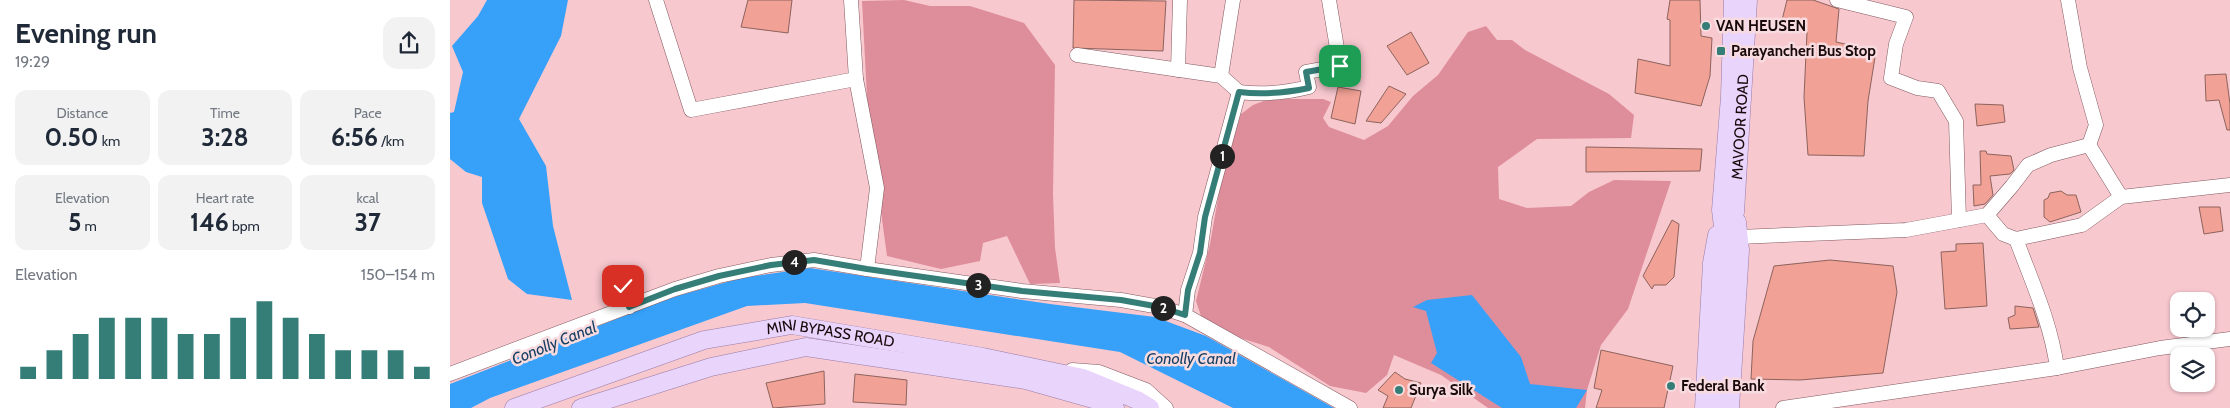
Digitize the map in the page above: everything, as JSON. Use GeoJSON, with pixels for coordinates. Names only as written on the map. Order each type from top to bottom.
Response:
{"type":"FeatureCollection","features":[{"type":"Feature","properties":{"kind":"main road","name":"MAVOOR ROAD"},"geometry":{"type":"LineString","coordinates":[[1717,408],[1728,211],[1734,0]]}},
{"type":"Feature","properties":{"kind":"main road","name":"MAVOOR ROAD"},"geometry":{"type":"LineString","coordinates":[[1728,211],[1748,0]]}},
{"type":"Feature","properties":{"kind":"main road"},"geometry":{"type":"LineString","coordinates":[[1728,211],[1739,237],[1730,408]]}},
{"type":"Feature","properties":{"kind":"main road"},"geometry":{"type":"LineString","coordinates":[[1704,408],[1712,263],[1728,211]]}},
{"type":"Feature","properties":{"kind":"main road","name":"MINI BYPASS ROAD"},"geometry":{"type":"LineString","coordinates":[[514,408],[704,340],[792,325],[983,357],[1083,378],[1138,400],[1150,408]]}},
{"type":"Feature","properties":{"kind":"main road","name":"MINI BYPASS ROAD"},"geometry":{"type":"LineString","coordinates":[[581,408],[711,368],[806,348],[1026,380],[1107,403],[1115,408]]}},
{"type":"Feature","properties":{"kind":"street"},"geometry":{"type":"LineString","coordinates":[[656,0],[691,110],[856,79]]}},
{"type":"Feature","properties":{"kind":"street"},"geometry":{"type":"LineString","coordinates":[[851,0],[856,79],[877,188],[867,269]]}},
{"type":"Feature","properties":{"kind":"street"},"geometry":{"type":"LineString","coordinates":[[1178,70],[1180,0]]}},
{"type":"Feature","properties":{"kind":"street"},"geometry":{"type":"LineString","coordinates":[[1221,76],[1234,0]]}},
{"type":"Feature","properties":{"kind":"street"},"geometry":{"type":"LineString","coordinates":[[1837,0],[1906,17],[1896,44],[1891,78],[1917,88],[1938,91],[1956,121],[1958,220]]}},
{"type":"Feature","properties":{"kind":"street"},"geometry":{"type":"LineString","coordinates":[[2068,0],[2080,68],[2096,125],[2089,144]]}},
{"type":"Feature","properties":{"kind":"street"},"geometry":{"type":"LineString","coordinates":[[1077,55],[1221,76],[1239,92],[1259,94],[1309,88],[1306,72],[1340,66],[1333,1]]}},
{"type":"Feature","properties":{"kind":"street"},"geometry":{"type":"LineString","coordinates":[[1185,315],[1188,290],[1200,253],[1205,217],[1239,92]]}},
{"type":"Feature","properties":{"kind":"street"},"geometry":{"type":"LineString","coordinates":[[1739,237],[1906,230],[1987,215],[2028,164],[2051,154],[2089,144]]}},
{"type":"Feature","properties":{"kind":"street"},"geometry":{"type":"LineString","coordinates":[[2089,144],[2121,197]]}},
{"type":"Feature","properties":{"kind":"street"},"geometry":{"type":"LineString","coordinates":[[1987,215],[2003,234],[2016,239],[2082,225],[2121,197],[2230,185]]}},
{"type":"Feature","properties":{"kind":"street"},"geometry":{"type":"LineString","coordinates":[[2016,239],[2049,324],[2057,368]]}},
{"type":"Feature","properties":{"kind":"street"},"geometry":{"type":"LineString","coordinates":[[450,374],[675,289],[719,276],[771,265],[814,260],[1022,291],[1121,300],[1160,307],[1185,315],[1350,408]]}},
{"type":"Feature","properties":{"kind":"street"},"geometry":{"type":"LineString","coordinates":[[623,286],[629,307]]}},
{"type":"Feature","properties":{"kind":"street"},"geometry":{"type":"LineString","coordinates":[[1783,408],[2057,368],[2160,348],[2230,339]]}},
{"type":"Feature","properties":{"kind":"street"},"geometry":{"type":"LineString","coordinates":[[1039,369],[1099,372],[1146,390],[1166,408]]}},
{"type":"Feature","properties":{"kind":"shaded area"},"geometry":{"type":"Polygon","coordinates":[[[904,0],[930,6],[970,6],[1024,23],[1055,65],[1053,194],[1055,248],[1060,283],[1030,284],[1007,236],[983,243],[980,261],[941,269],[887,256],[868,116],[862,1],[904,0]]]}},
{"type":"Feature","properties":{"kind":"shaded area"},"geometry":{"type":"Polygon","coordinates":[[[1486,26],[1497,40],[1512,40],[1525,50],[1609,94],[1634,115],[1631,138],[1537,139],[1498,167],[1499,199],[1527,208],[1571,206],[1589,192],[1614,180],[1671,181],[1628,309],[1601,345],[1587,390],[1585,408],[1488,408],[1441,375],[1394,355],[1387,375],[1366,393],[1330,386],[1269,347],[1237,337],[1202,319],[1196,301],[1210,244],[1223,170],[1241,114],[1253,105],[1269,99],[1323,99],[1331,102],[1323,118],[1329,127],[1364,140],[1388,126],[1413,96],[1438,75],[1468,32],[1486,26]]]}},
{"type":"Feature","properties":{"kind":"water"},"geometry":{"type":"Polygon","coordinates":[[[487,0],[568,0],[561,36],[519,119],[546,166],[553,226],[572,300],[527,294],[508,279],[482,203],[482,177],[466,172],[450,159],[450,113],[454,112],[463,72],[452,46],[478,16],[487,0]]]}},
{"type":"Feature","properties":{"kind":"water","name":"Conolly Canal"},"geometry":{"type":"Polygon","coordinates":[[[810,268],[1050,304],[1155,317],[1206,336],[1334,408],[1233,408],[1120,352],[805,303],[747,306],[490,398],[471,408],[450,408],[450,384],[670,298],[741,278],[810,268]]]}},
{"type":"Feature","properties":{"kind":"water"},"geometry":{"type":"Polygon","coordinates":[[[1472,295],[1521,357],[1530,384],[1587,390],[1576,408],[1502,408],[1431,363],[1437,353],[1426,311],[1413,307],[1427,300],[1472,295]]]}},
{"type":"Feature","properties":{"kind":"building"},"geometry":{"type":"Polygon","coordinates":[[[748,0],[792,0],[788,33],[741,27],[748,0]]]}},
{"type":"Feature","properties":{"kind":"building"},"geometry":{"type":"Polygon","coordinates":[[[1074,0],[1166,1],[1163,51],[1073,48],[1074,0]]]}},
{"type":"Feature","properties":{"kind":"building"},"geometry":{"type":"Polygon","coordinates":[[[1670,0],[1700,0],[1701,36],[1712,38],[1710,76],[1701,106],[1635,93],[1638,59],[1670,66],[1670,20],[1667,19],[1670,0]]]}},
{"type":"Feature","properties":{"kind":"building"},"geometry":{"type":"Polygon","coordinates":[[[1787,0],[1813,0],[1839,9],[1836,42],[1876,51],[1868,101],[1864,156],[1808,155],[1804,97],[1807,32],[1781,24],[1787,0]]]}},
{"type":"Feature","properties":{"kind":"building"},"geometry":{"type":"Polygon","coordinates":[[[1411,32],[1429,63],[1407,75],[1387,46],[1411,32]]]}},
{"type":"Feature","properties":{"kind":"building"},"geometry":{"type":"Polygon","coordinates":[[[2226,74],[2230,104],[2230,130],[2227,130],[2219,100],[2206,101],[2205,75],[2226,74]]]}},
{"type":"Feature","properties":{"kind":"building"},"geometry":{"type":"Polygon","coordinates":[[[1389,86],[1406,94],[1381,123],[1366,121],[1389,86]]]}},
{"type":"Feature","properties":{"kind":"building"},"geometry":{"type":"Polygon","coordinates":[[[1338,87],[1361,91],[1355,124],[1331,118],[1338,87]]]}},
{"type":"Feature","properties":{"kind":"building"},"geometry":{"type":"Polygon","coordinates":[[[1975,104],[2003,105],[2005,122],[1977,126],[1975,104]]]}},
{"type":"Feature","properties":{"kind":"building"},"geometry":{"type":"Polygon","coordinates":[[[1586,147],[1702,149],[1700,171],[1586,172],[1586,147]]]}},
{"type":"Feature","properties":{"kind":"building"},"geometry":{"type":"Polygon","coordinates":[[[1980,151],[1986,151],[1987,154],[2011,156],[2014,170],[2010,174],[1990,176],[1993,195],[1985,204],[1974,206],[1973,185],[1981,185],[1980,151]]]}},
{"type":"Feature","properties":{"kind":"building"},"geometry":{"type":"Polygon","coordinates":[[[2061,191],[2067,195],[2076,195],[2081,212],[2050,222],[2044,217],[2044,200],[2048,198],[2050,193],[2061,191]]]}},
{"type":"Feature","properties":{"kind":"building"},"geometry":{"type":"Polygon","coordinates":[[[2199,207],[2220,207],[2223,231],[2204,234],[2199,207]]]}},
{"type":"Feature","properties":{"kind":"building"},"geometry":{"type":"Polygon","coordinates":[[[1672,220],[1679,224],[1674,277],[1666,285],[1654,285],[1652,289],[1643,276],[1672,220]]]}},
{"type":"Feature","properties":{"kind":"building"},"geometry":{"type":"Polygon","coordinates":[[[1983,243],[1987,306],[1945,309],[1941,252],[1956,251],[1956,244],[1983,243]]]}},
{"type":"Feature","properties":{"kind":"building"},"geometry":{"type":"Polygon","coordinates":[[[1830,260],[1893,266],[1897,292],[1883,373],[1800,380],[1751,379],[1753,341],[1774,266],[1830,260]]]}},
{"type":"Feature","properties":{"kind":"building"},"geometry":{"type":"Polygon","coordinates":[[[2015,306],[2033,308],[2039,327],[2010,329],[2008,318],[2015,315],[2015,306]]]}},
{"type":"Feature","properties":{"kind":"building"},"geometry":{"type":"Polygon","coordinates":[[[1601,350],[1673,366],[1664,408],[1596,408],[1602,390],[1594,388],[1601,350]]]}},
{"type":"Feature","properties":{"kind":"building"},"geometry":{"type":"Polygon","coordinates":[[[824,371],[825,404],[773,408],[766,383],[824,371]]]}},
{"type":"Feature","properties":{"kind":"building","name":"Surya Silk"},"geometry":{"type":"Polygon","coordinates":[[[1395,372],[1405,379],[1421,383],[1411,408],[1383,408],[1388,396],[1378,390],[1395,372]]]}},
{"type":"Feature","properties":{"kind":"building"},"geometry":{"type":"Polygon","coordinates":[[[855,374],[907,380],[906,405],[853,402],[855,374]]]}},
{"type":"Feature","properties":{"kind":"place","name":"VAN HEUSEN"},"geometry":{"type":"Point","coordinates":[1706,26]}},
{"type":"Feature","properties":{"kind":"place","name":"Parayancheri Bus Stop"},"geometry":{"type":"Point","coordinates":[1721,51]}},
{"type":"Feature","properties":{"kind":"place","name":"Federal Bank"},"geometry":{"type":"Point","coordinates":[1671,386]}},
{"type":"Feature","properties":{"kind":"place","name":"Surya Silk"},"geometry":{"type":"Point","coordinates":[1399,390]}},
{"type":"Feature","properties":{"kind":"route"},"geometry":{"type":"LineString","coordinates":[[623,286],[629,307],[675,289],[719,276],[771,265],[814,260],[1022,291],[1121,300],[1160,307],[1185,315],[1188,290],[1200,253],[1205,217],[1239,92],[1259,94],[1309,88],[1306,72],[1340,66]]}}]}
